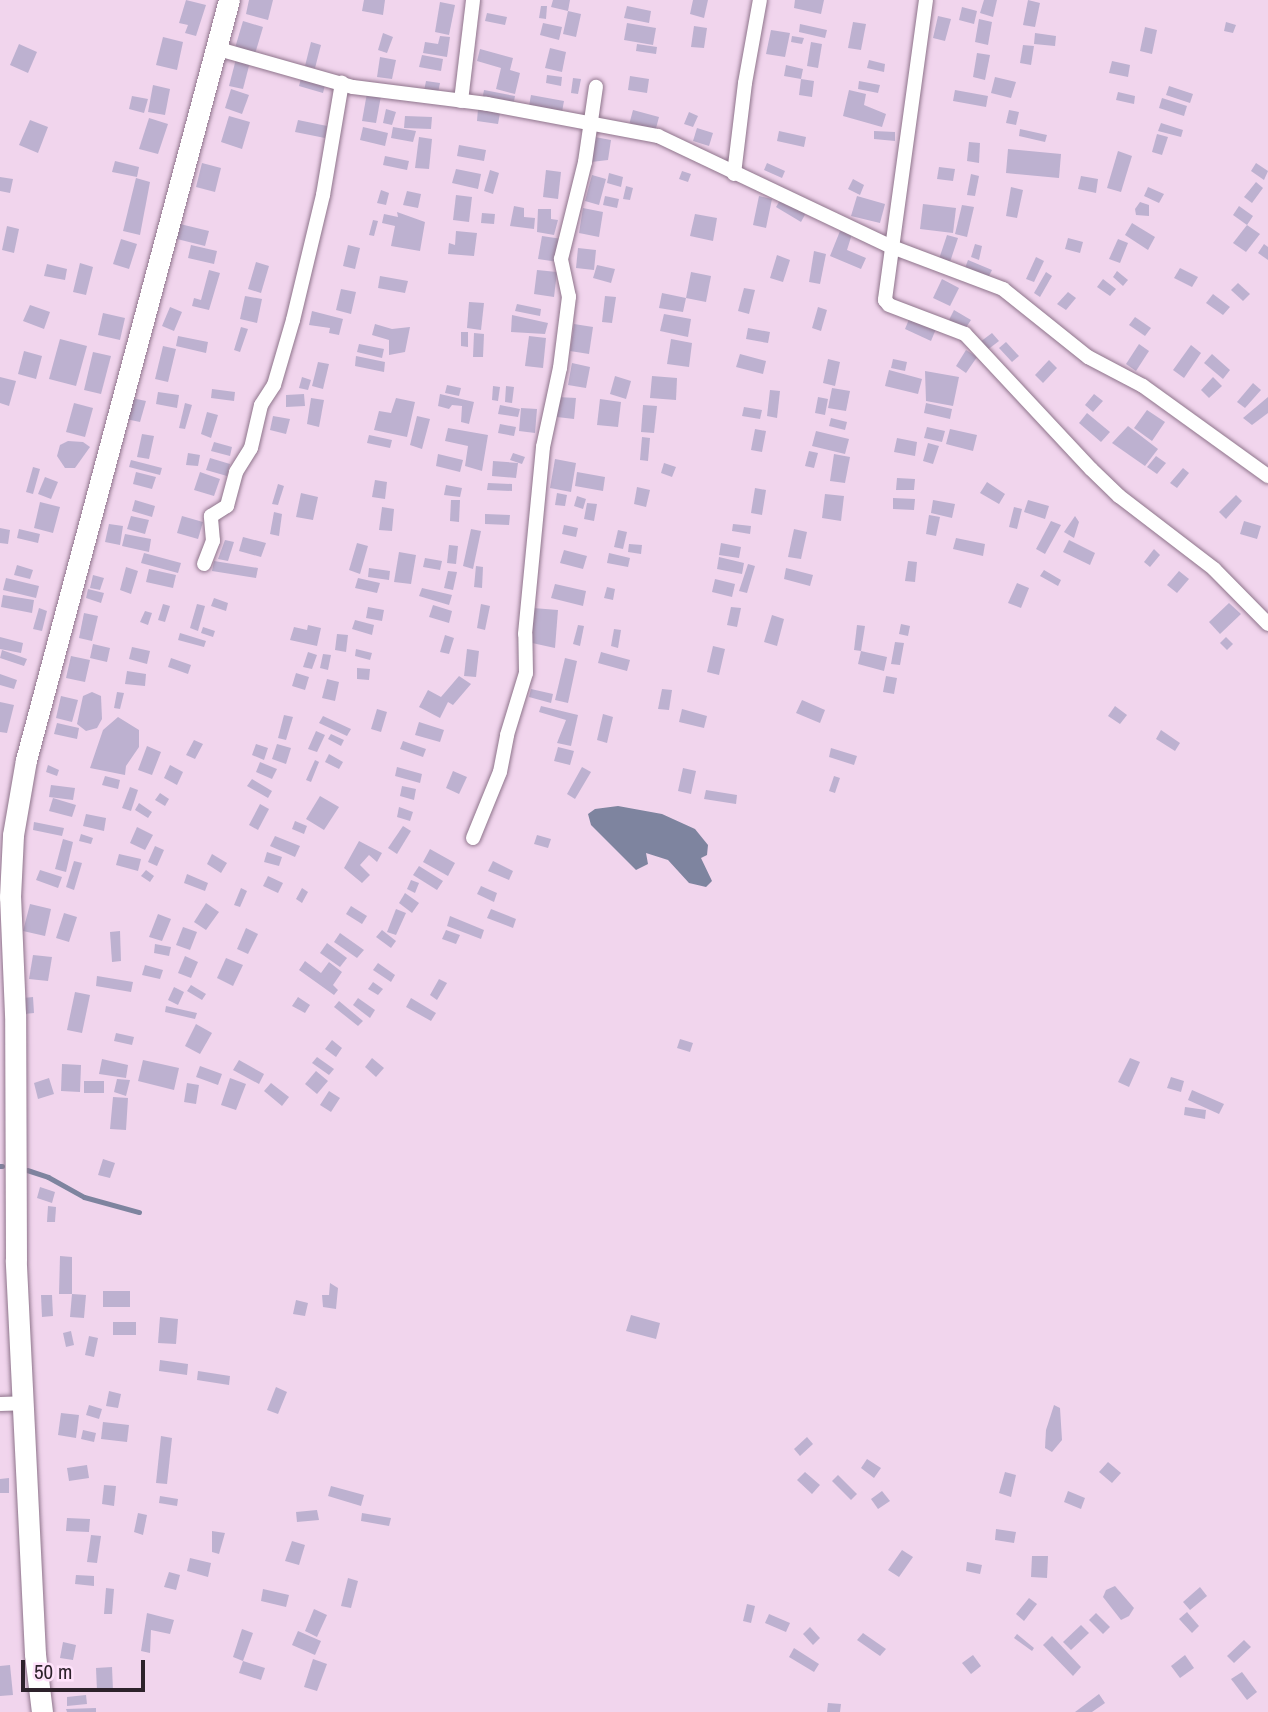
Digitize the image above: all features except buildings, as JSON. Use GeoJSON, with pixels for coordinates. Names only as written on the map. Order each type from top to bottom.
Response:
{"type":"FeatureCollection","features":[{"type":"Feature","properties":{"kind":"main road"},"geometry":{"type":"LineString","coordinates":[[42,1712],[35,1654],[16,1260],[15,1014],[9,897],[13,835],[26,760],[229,0]]}},
{"type":"Feature","properties":{"kind":"street"},"geometry":{"type":"LineString","coordinates":[[461,101],[473,0]]}},
{"type":"Feature","properties":{"kind":"street"},"geometry":{"type":"LineString","coordinates":[[734,174],[745,83],[760,0]]}},
{"type":"Feature","properties":{"kind":"street"},"geometry":{"type":"LineString","coordinates":[[926,0],[884,295],[889,305],[965,334],[1091,470],[1119,496],[1214,569],[1268,624]]}},
{"type":"Feature","properties":{"kind":"street"},"geometry":{"type":"LineString","coordinates":[[215,48],[342,83],[589,122],[658,136],[892,247],[1003,289],[1088,357],[1143,386],[1268,476]]}},
{"type":"Feature","properties":{"kind":"street"},"geometry":{"type":"LineString","coordinates":[[204,564],[213,541],[211,516],[228,506],[236,472],[251,448],[261,405],[274,385],[293,320],[323,195],[342,83]]}},
{"type":"Feature","properties":{"kind":"street"},"geometry":{"type":"LineString","coordinates":[[473,838],[500,772],[507,735],[526,673],[525,634],[543,447],[560,368],[569,298],[561,259],[585,162],[596,87]]}},
{"type":"Feature","properties":{"kind":"street"},"geometry":{"type":"LineString","coordinates":[[0,1404],[23,1403]]}},
{"type":"Feature","properties":{"kind":"water"},"geometry":{"type":"Polygon","coordinates":[[[618,806],[662,814],[695,829],[708,845],[707,855],[701,858],[712,881],[706,887],[689,883],[668,860],[646,853],[648,864],[636,870],[591,825],[588,814],[595,809],[618,806]]]}},
{"type":"Feature","properties":{"kind":"waterway"},"geometry":{"type":"LineString","coordinates":[[27,1170],[48,1177],[84,1197],[139,1212]]}}]}
